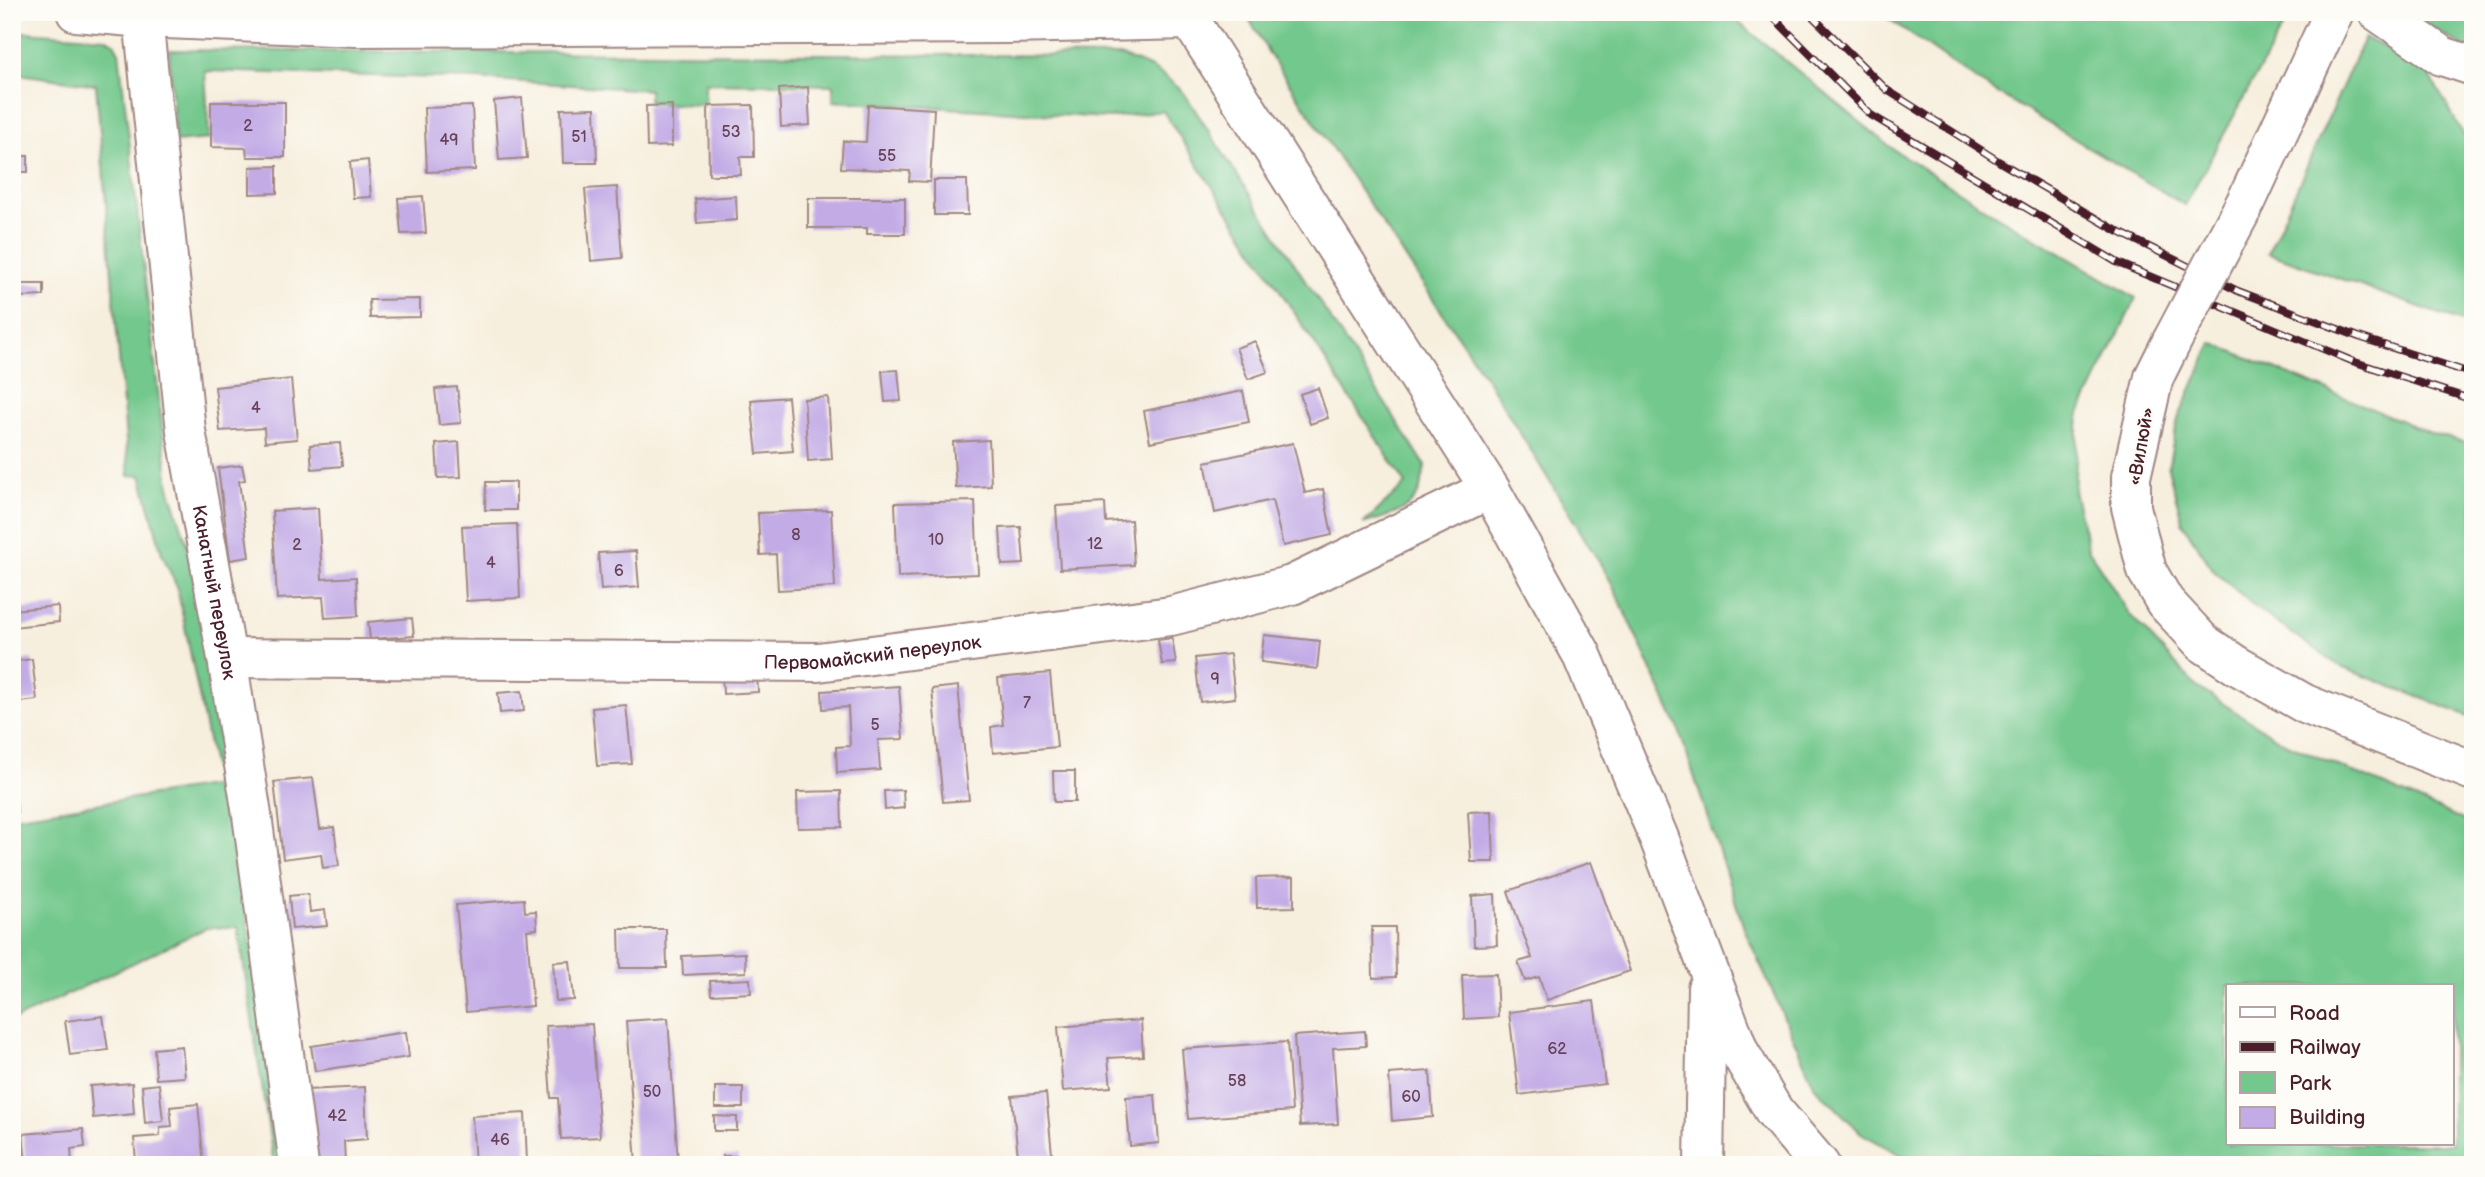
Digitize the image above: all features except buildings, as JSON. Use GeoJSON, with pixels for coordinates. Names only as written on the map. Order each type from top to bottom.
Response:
{"type":"FeatureCollection","features":[{"type":"Feature","properties":{"kind":"main road"},"geometry":{"type":"LineString","coordinates":[[76,12],[143,18],[1007,24],[1187,16],[1490,489],[1581,653],[1659,838],[1739,1051],[1774,1111],[1820,1165]]}},
{"type":"Feature","properties":{"kind":"main road","name":"«Вилюй»"},"geometry":{"type":"LineString","coordinates":[[2334,12],[2247,200],[2154,377],[2131,477],[2131,507],[2147,570],[2165,603],[2203,643],[2305,705],[2473,771]]}},
{"type":"Feature","properties":{"kind":"main road"},"geometry":{"type":"LineString","coordinates":[[2378,12],[2458,61]]}},
{"type":"Feature","properties":{"kind":"main road","name":"Канатный переулок"},"geometry":{"type":"LineString","coordinates":[[143,18],[186,431],[228,657],[299,1165]]}},
{"type":"Feature","properties":{"kind":"main road","name":"Первомайский переулок"},"geometry":{"type":"LineString","coordinates":[[228,657],[818,662],[1157,618],[1292,585],[1490,489]]}},
{"type":"Feature","properties":{"kind":"main road"},"geometry":{"type":"LineString","coordinates":[[1704,1165],[1707,964]]}},
{"type":"Feature","properties":{"kind":"green space"},"geometry":{"type":"Polygon","coordinates":[[[1245,12],[1726,12],[1893,149],[1992,213],[2136,298],[2079,415],[2074,491],[2088,549],[2130,615],[2197,687],[2283,742],[2473,824],[2473,1165],[1923,1165],[1861,1133],[1815,1087],[1744,928],[1678,727],[1609,578],[1493,389],[1270,55],[1245,12]]]}},
{"type":"Feature","properties":{"kind":"green space"},"geometry":{"type":"Polygon","coordinates":[[[1879,12],[2291,12],[2185,205],[1981,83],[1879,12]]]}},
{"type":"Feature","properties":{"kind":"green space"},"geometry":{"type":"Polygon","coordinates":[[[2405,12],[2473,12],[2473,52],[2405,12]]]}},
{"type":"Feature","properties":{"kind":"green space"},"geometry":{"type":"Polygon","coordinates":[[[12,31],[105,38],[114,43],[119,52],[169,487],[190,553],[286,1165],[274,1165],[238,927],[206,928],[12,1021],[12,817],[217,785],[177,587],[162,554],[141,475],[129,476],[96,85],[12,73],[12,31]]]}},
{"type":"Feature","properties":{"kind":"green space"},"geometry":{"type":"Polygon","coordinates":[[[2364,38],[2423,64],[2473,151],[2473,326],[2268,253],[2364,38]]]}},
{"type":"Feature","properties":{"kind":"green space"},"geometry":{"type":"Polygon","coordinates":[[[169,50],[1120,56],[1162,74],[1184,93],[1425,465],[1419,492],[1414,501],[1399,512],[1363,524],[1406,484],[1163,111],[1108,118],[833,101],[833,85],[705,83],[705,105],[649,103],[649,90],[477,79],[205,71],[209,139],[175,142],[169,50]]]}},
{"type":"Feature","properties":{"kind":"green space"},"geometry":{"type":"Polygon","coordinates":[[[2212,343],[2433,434],[2473,444],[2473,718],[2341,667],[2261,612],[2214,571],[2183,524],[2168,468],[2178,419],[2212,343]]]}},
{"type":"Feature","properties":{"kind":"green space"},"geometry":{"type":"Polygon","coordinates":[[[12,1077],[22,1165],[12,1165],[12,1077]]]}},
{"type":"Feature","properties":{"kind":"railway"},"geometry":{"type":"LineString","coordinates":[[1768,12],[1871,115],[2118,263],[2352,361],[2473,400]]}},
{"type":"Feature","properties":{"kind":"railway"},"geometry":{"type":"LineString","coordinates":[[1808,12],[1887,90],[2000,162],[2119,232],[2238,291],[2359,337],[2473,374]]}}]}
